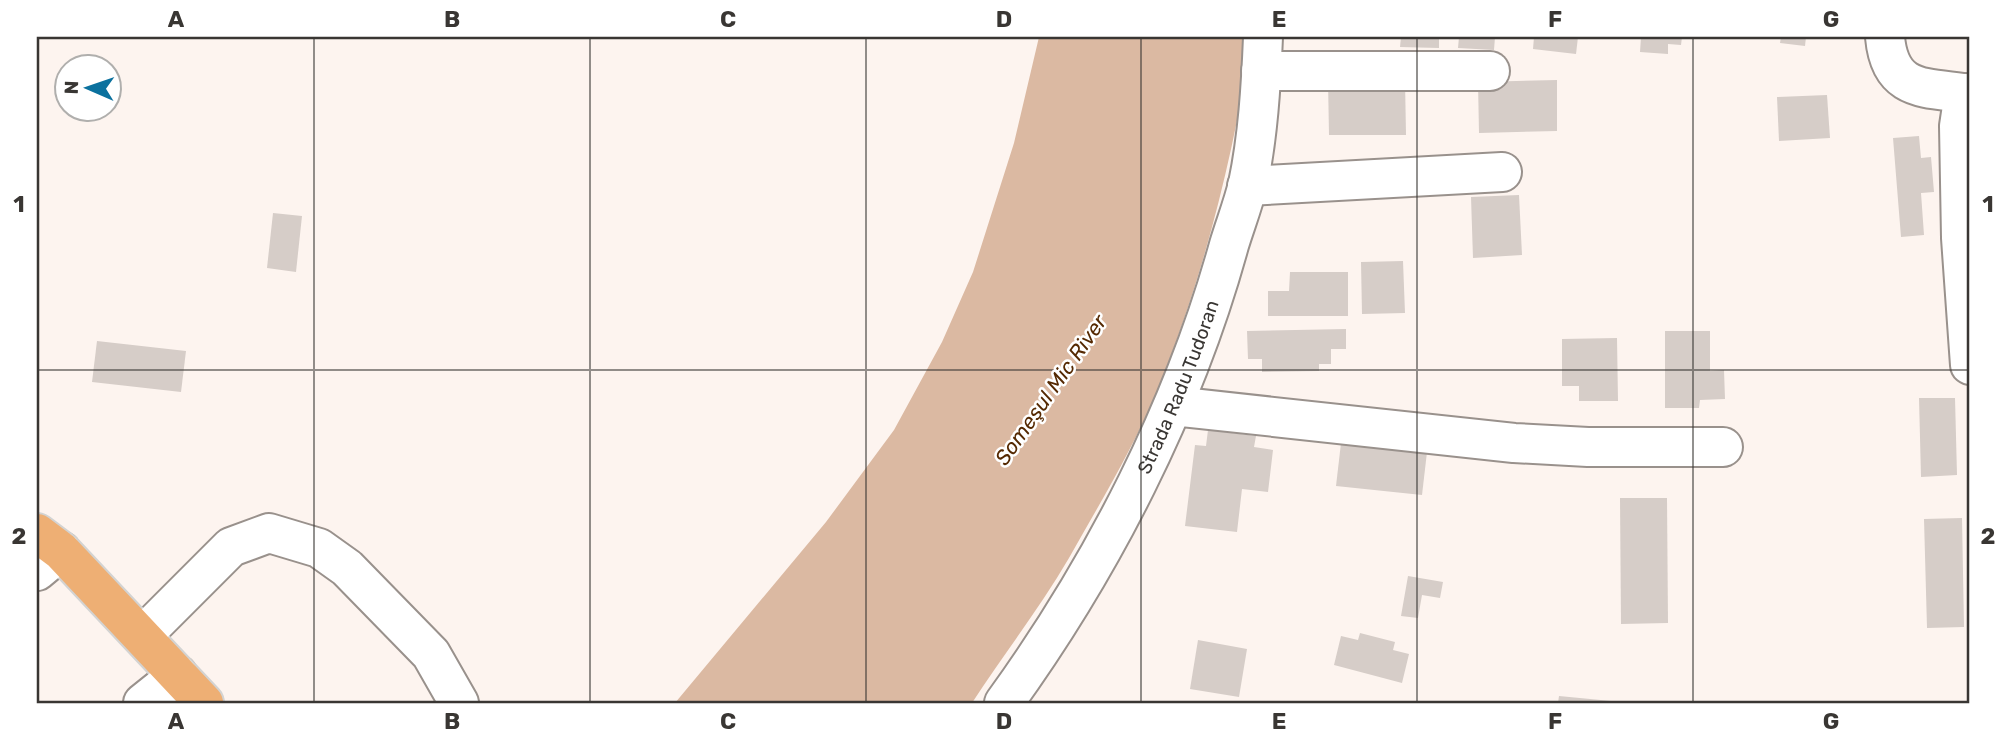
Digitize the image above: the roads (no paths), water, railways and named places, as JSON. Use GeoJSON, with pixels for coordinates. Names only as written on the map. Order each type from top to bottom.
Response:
{"type":"FeatureCollection","features":[{"type":"Feature","properties":{"kind":"main road"},"geometry":{"type":"LineString","coordinates":[[45,552],[142,636],[204,703]]}},
{"type":"Feature","properties":{"kind":"street"},"geometry":{"type":"LineString","coordinates":[[1885,37],[1889,61],[1899,78],[1920,86],[1967,93],[1959,126],[1961,237],[1970,365]]}},
{"type":"Feature","properties":{"kind":"street"},"geometry":{"type":"LineString","coordinates":[[1262,54],[1490,71]]}},
{"type":"Feature","properties":{"kind":"street","name":"Strada Radu Tudoran"},"geometry":{"type":"LineString","coordinates":[[1004,703],[1056,626],[1100,550],[1173,407],[1210,316],[1247,186],[1262,54]]}},
{"type":"Feature","properties":{"kind":"street"},"geometry":{"type":"LineString","coordinates":[[1247,186],[1502,172]]}},
{"type":"Feature","properties":{"kind":"street"},"geometry":{"type":"LineString","coordinates":[[1173,407],[1502,442],[1588,447],[1723,447]]}},
{"type":"Feature","properties":{"kind":"street"},"geometry":{"type":"LineString","coordinates":[[142,636],[231,547],[269,533],[318,548],[347,568],[431,654],[458,703]]}},
{"type":"Feature","properties":{"kind":"street"},"geometry":{"type":"LineString","coordinates":[[143,703],[178,675]]}},
{"type":"Feature","properties":{"kind":"water","name":"Someşul Mic River"},"geometry":{"type":"Polygon","coordinates":[[[1039,37],[1252,37],[1236,127],[1203,259],[1158,389],[1116,475],[1058,577],[972,703],[675,703],[826,522],[894,430],[942,342],[973,272],[1014,143],[1039,37]]]}}]}
